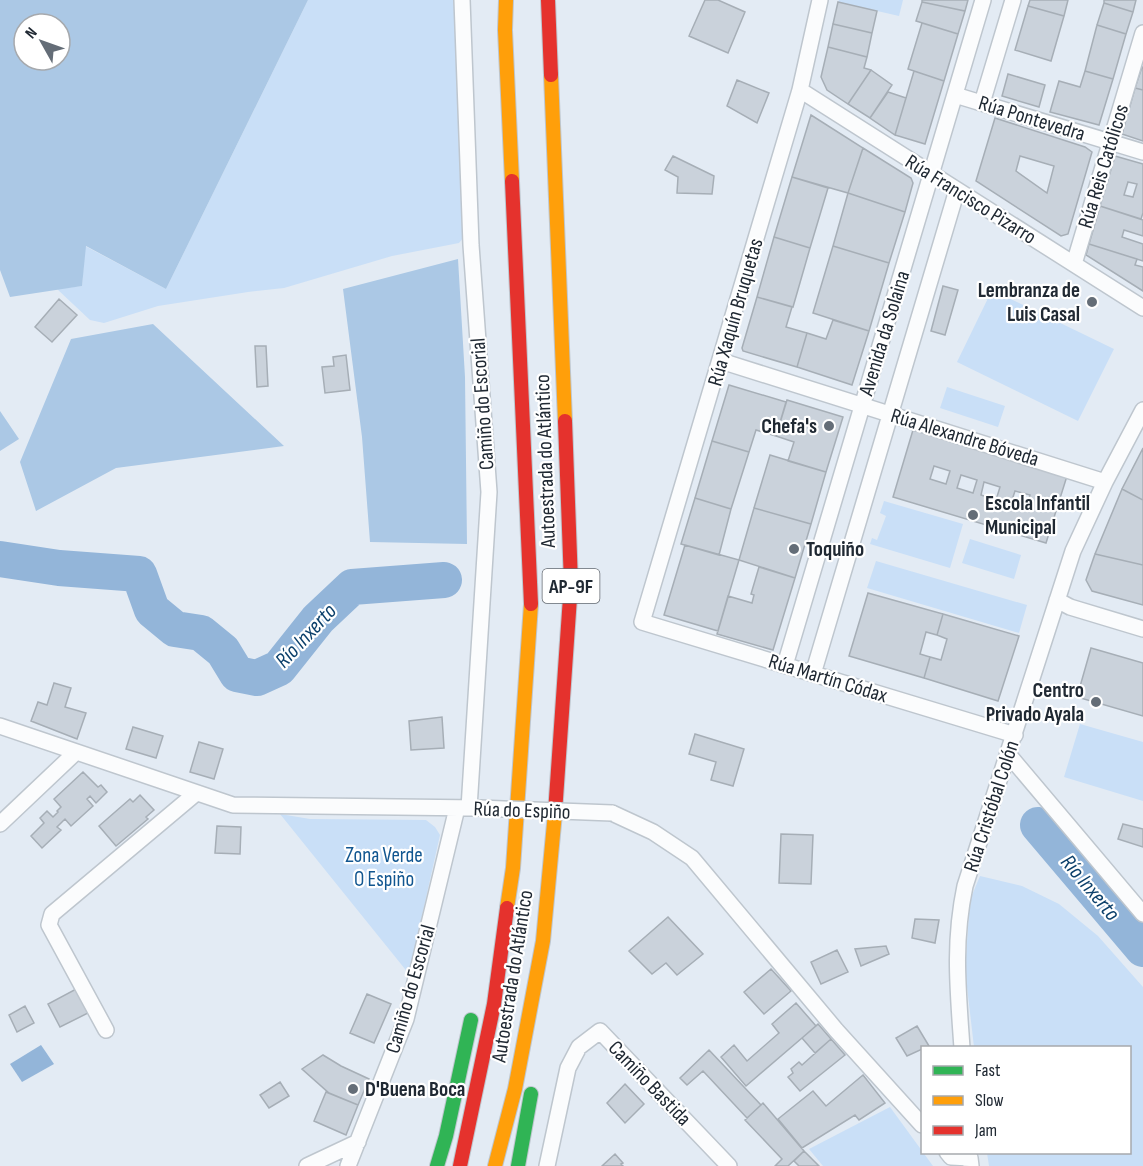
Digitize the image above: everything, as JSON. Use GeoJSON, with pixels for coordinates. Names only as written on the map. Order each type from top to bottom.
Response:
{"type":"FeatureCollection","features":[{"type":"Feature","properties":{"kind":"highway","name":"Autoestrada do Atlántico"},"geometry":{"type":"LineString","coordinates":[[460,1166],[494,1004],[513,868],[532,596],[506,42],[506,0]]}},
{"type":"Feature","properties":{"kind":"highway","name":"Autoestrada do Atlántico"},"geometry":{"type":"LineString","coordinates":[[495,1166],[515,1089],[543,941],[561,746],[571,583],[548,0]]}},
{"type":"Feature","properties":{"kind":"highway"},"geometry":{"type":"LineString","coordinates":[[491,922],[513,868]]}},
{"type":"Feature","properties":{"kind":"highway"},"geometry":{"type":"LineString","coordinates":[[540,1030],[543,941]]}},
{"type":"Feature","properties":{"kind":"highway"},"geometry":{"type":"LineString","coordinates":[[437,1166],[446,1137],[475,1001]]}},
{"type":"Feature","properties":{"kind":"highway"},"geometry":{"type":"LineString","coordinates":[[518,1166],[534,1076]]}},
{"type":"Feature","properties":{"kind":"street","name":"Camiño do Escorial"},"geometry":{"type":"LineString","coordinates":[[348,1166],[406,1019],[469,808],[489,492],[471,245],[462,0]]}},
{"type":"Feature","properties":{"kind":"street","name":"Rúa Xaquín Bruquetas"},"geometry":{"type":"LineString","coordinates":[[642,622],[800,90],[820,0]]}},
{"type":"Feature","properties":{"kind":"street","name":"Avenida da Solaina"},"geometry":{"type":"LineString","coordinates":[[785,665],[983,0]]}},
{"type":"Feature","properties":{"kind":"street"},"geometry":{"type":"LineString","coordinates":[[982,103],[1013,0]]}},
{"type":"Feature","properties":{"kind":"street","name":"Rúa Reis Católicos"},"geometry":{"type":"LineString","coordinates":[[1074,264],[1143,33]]}},
{"type":"Feature","properties":{"kind":"street","name":"Rúa Francisco Pizarro"},"geometry":{"type":"LineString","coordinates":[[800,90],[1143,308]]}},
{"type":"Feature","properties":{"kind":"street","name":"Rúa Pontevedra"},"geometry":{"type":"LineString","coordinates":[[955,95],[1143,152]]}},
{"type":"Feature","properties":{"kind":"street","name":"Avenida da Solaina"},"geometry":{"type":"LineString","coordinates":[[813,674],[957,190]]}},
{"type":"Feature","properties":{"kind":"street","name":"Rúa Alexandre Bóveda"},"geometry":{"type":"LineString","coordinates":[[721,361],[1105,482]]}},
{"type":"Feature","properties":{"kind":"street","name":"Rúa Cristóbal Colón"},"geometry":{"type":"LineString","coordinates":[[962,1046],[956,967],[958,926],[965,886],[1073,551],[1105,482],[1143,410]]}},
{"type":"Feature","properties":{"kind":"street"},"geometry":{"type":"LineString","coordinates":[[1057,600],[1070,607],[1143,629]]}},
{"type":"Feature","properties":{"kind":"street","name":"Rúa Martín Códax"},"geometry":{"type":"LineString","coordinates":[[642,622],[1014,735]]}},
{"type":"Feature","properties":{"kind":"street","name":"Rúa do Espiño"},"geometry":{"type":"LineString","coordinates":[[0,726],[233,806],[469,808],[612,813],[653,832],[692,858],[836,1030],[921,1124]]}},
{"type":"Feature","properties":{"kind":"street"},"geometry":{"type":"LineString","coordinates":[[0,824],[75,753]]}},
{"type":"Feature","properties":{"kind":"street"},"geometry":{"type":"LineString","coordinates":[[1008,754],[1143,914]]}},
{"type":"Feature","properties":{"kind":"street"},"geometry":{"type":"LineString","coordinates":[[106,1030],[49,925],[52,914],[195,794]]}},
{"type":"Feature","properties":{"kind":"street","name":"Camiño Bastida"},"geometry":{"type":"LineString","coordinates":[[548,1166],[568,1068],[579,1047],[600,1031],[729,1166]]}},
{"type":"Feature","properties":{"kind":"street"},"geometry":{"type":"LineString","coordinates":[[307,1166],[358,1142]]}},
{"type":"Feature","properties":{"kind":"street"},"geometry":{"type":"LineString","coordinates":[[948,1154],[951,1158],[971,1159]]}},
{"type":"Feature","properties":{"kind":"green space"},"geometry":{"type":"Polygon","coordinates":[[[308,0],[454,0],[464,237],[459,243],[392,256],[284,288],[158,306],[104,323],[90,320],[57,289],[82,286],[85,246],[166,289],[308,0]]]}},
{"type":"Feature","properties":{"kind":"green space"},"geometry":{"type":"Polygon","coordinates":[[[839,0],[903,0],[899,16],[838,2],[839,0]]]}},
{"type":"Feature","properties":{"kind":"green space"},"geometry":{"type":"Polygon","coordinates":[[[992,290],[1114,349],[1078,421],[957,362],[992,290]]]}},
{"type":"Feature","properties":{"kind":"green space"},"geometry":{"type":"Polygon","coordinates":[[[947,387],[1005,406],[998,427],[940,408],[947,387]]]}},
{"type":"Feature","properties":{"kind":"green space"},"geometry":{"type":"Polygon","coordinates":[[[884,501],[963,524],[950,568],[870,544],[872,538],[877,540],[886,516],[880,513],[884,501]]]}},
{"type":"Feature","properties":{"kind":"green space"},"geometry":{"type":"Polygon","coordinates":[[[970,539],[1021,555],[1014,579],[962,563],[970,539]]]}},
{"type":"Feature","properties":{"kind":"green space"},"geometry":{"type":"Polygon","coordinates":[[[876,561],[1027,605],[1019,633],[867,588],[876,561]]]}},
{"type":"Feature","properties":{"kind":"green space"},"geometry":{"type":"Polygon","coordinates":[[[1080,724],[1143,742],[1143,801],[1064,777],[1080,724]]]}},
{"type":"Feature","properties":{"kind":"green space","name":"Zona Verde O Espiño"},"geometry":{"type":"Polygon","coordinates":[[[280,814],[310,819],[426,820],[435,827],[440,835],[409,974],[280,814]]]}},
{"type":"Feature","properties":{"kind":"green space"},"geometry":{"type":"Polygon","coordinates":[[[980,876],[1022,886],[1059,904],[1098,936],[1143,987],[1143,1166],[989,1166],[987,1154],[1131,1154],[1131,1046],[974,1046],[965,970],[970,900],[980,876]]]}},
{"type":"Feature","properties":{"kind":"green space"},"geometry":{"type":"Polygon","coordinates":[[[890,1107],[921,1150],[921,1154],[924,1154],[933,1166],[823,1166],[809,1149],[890,1107]]]}},
{"type":"Feature","properties":{"kind":"shaded area"},"geometry":{"type":"Polygon","coordinates":[[[0,0],[308,0],[166,289],[86,246],[82,286],[10,297],[0,270],[0,0]]]}},
{"type":"Feature","properties":{"kind":"shaded area"},"geometry":{"type":"Polygon","coordinates":[[[458,259],[465,377],[467,544],[370,542],[362,437],[343,289],[458,259]]]}},
{"type":"Feature","properties":{"kind":"shaded area"},"geometry":{"type":"Polygon","coordinates":[[[153,324],[284,446],[116,468],[36,511],[20,462],[71,339],[153,324]]]}},
{"type":"Feature","properties":{"kind":"shaded area"},"geometry":{"type":"Polygon","coordinates":[[[0,411],[19,439],[0,451],[0,411]]]}},
{"type":"Feature","properties":{"kind":"shaded area"},"geometry":{"type":"Polygon","coordinates":[[[41,1045],[54,1064],[22,1082],[10,1064],[41,1045]]]}},
{"type":"Feature","properties":{"kind":"building"},"geometry":{"type":"Polygon","coordinates":[[[705,0],[718,0],[745,12],[728,53],[689,36],[705,0]]]}},
{"type":"Feature","properties":{"kind":"building"},"geometry":{"type":"Polygon","coordinates":[[[922,0],[968,0],[965,11],[922,2],[922,0]]]}},
{"type":"Feature","properties":{"kind":"building"},"geometry":{"type":"Polygon","coordinates":[[[1030,0],[1068,0],[1064,16],[1028,6],[1030,0]]]}},
{"type":"Feature","properties":{"kind":"building"},"geometry":{"type":"Polygon","coordinates":[[[1104,0],[1136,0],[1133,12],[1104,3],[1104,0]]]}},
{"type":"Feature","properties":{"kind":"building"},"geometry":{"type":"Polygon","coordinates":[[[838,2],[877,11],[872,33],[833,24],[838,2]]]}},
{"type":"Feature","properties":{"kind":"building"},"geometry":{"type":"Polygon","coordinates":[[[922,2],[965,11],[958,34],[916,21],[922,2]]]}},
{"type":"Feature","properties":{"kind":"building"},"geometry":{"type":"Polygon","coordinates":[[[1104,3],[1133,12],[1126,34],[1097,25],[1104,3]]]}},
{"type":"Feature","properties":{"kind":"building"},"geometry":{"type":"Polygon","coordinates":[[[1028,6],[1064,16],[1051,61],[1015,50],[1028,6]]]}},
{"type":"Feature","properties":{"kind":"building"},"geometry":{"type":"Polygon","coordinates":[[[922,23],[958,34],[944,81],[908,69],[922,23]]]}},
{"type":"Feature","properties":{"kind":"building"},"geometry":{"type":"Polygon","coordinates":[[[833,24],[872,33],[867,57],[828,47],[833,24]]]}},
{"type":"Feature","properties":{"kind":"building"},"geometry":{"type":"Polygon","coordinates":[[[1097,25],[1126,34],[1113,79],[1085,71],[1097,25]]]}},
{"type":"Feature","properties":{"kind":"building"},"geometry":{"type":"Polygon","coordinates":[[[828,47],[867,57],[864,68],[871,70],[848,104],[827,90],[821,77],[828,47]]]}},
{"type":"Feature","properties":{"kind":"building"},"geometry":{"type":"Polygon","coordinates":[[[1143,67],[1143,90],[1135,88],[1143,67]]]}},
{"type":"Feature","properties":{"kind":"building"},"geometry":{"type":"Polygon","coordinates":[[[871,70],[892,85],[870,118],[848,104],[871,70]]]}},
{"type":"Feature","properties":{"kind":"building"},"geometry":{"type":"Polygon","coordinates":[[[914,71],[944,81],[925,144],[895,135],[914,71]]]}},
{"type":"Feature","properties":{"kind":"building"},"geometry":{"type":"Polygon","coordinates":[[[1085,71],[1113,79],[1099,125],[1050,112],[1059,81],[1080,87],[1085,71]]]}},
{"type":"Feature","properties":{"kind":"building"},"geometry":{"type":"Polygon","coordinates":[[[1008,74],[1045,85],[1039,107],[1002,96],[1008,74]]]}},
{"type":"Feature","properties":{"kind":"building"},"geometry":{"type":"Polygon","coordinates":[[[737,80],[769,93],[757,123],[727,106],[737,80]]]}},
{"type":"Feature","properties":{"kind":"building"},"geometry":{"type":"Polygon","coordinates":[[[1135,88],[1143,90],[1143,141],[1122,134],[1135,88]]]}},
{"type":"Feature","properties":{"kind":"building"},"geometry":{"type":"Polygon","coordinates":[[[888,92],[906,98],[895,135],[870,118],[888,92]]]}},
{"type":"Feature","properties":{"kind":"building"},"geometry":{"type":"Polygon","coordinates":[[[811,115],[863,148],[848,193],[792,177],[811,115]]]}},
{"type":"Feature","properties":{"kind":"building"},"geometry":{"type":"Polygon","coordinates":[[[995,118],[1085,147],[1092,152],[1068,234],[1061,236],[976,181],[995,118]],[[1020,156],[1016,171],[1047,193],[1054,166],[1020,156]]]}},
{"type":"Feature","properties":{"kind":"building"},"geometry":{"type":"Polygon","coordinates":[[[863,148],[911,178],[913,183],[905,212],[848,193],[863,148]]]}},
{"type":"Feature","properties":{"kind":"building"},"geometry":{"type":"Polygon","coordinates":[[[673,156],[714,176],[712,194],[677,193],[678,177],[665,170],[673,156]]]}},
{"type":"Feature","properties":{"kind":"building"},"geometry":{"type":"Polygon","coordinates":[[[1115,156],[1143,164],[1141,219],[1100,206],[1115,156]],[[1128,182],[1124,195],[1133,197],[1137,184],[1128,182]]]}},
{"type":"Feature","properties":{"kind":"building"},"geometry":{"type":"Polygon","coordinates":[[[792,177],[828,188],[810,248],[774,237],[792,177]]]}},
{"type":"Feature","properties":{"kind":"building"},"geometry":{"type":"Polygon","coordinates":[[[848,193],[905,212],[889,263],[833,246],[848,193]]]}},
{"type":"Feature","properties":{"kind":"building"},"geometry":{"type":"Polygon","coordinates":[[[1100,206],[1143,220],[1143,236],[1124,230],[1122,237],[1143,244],[1143,261],[1089,244],[1100,206]]]}},
{"type":"Feature","properties":{"kind":"building"},"geometry":{"type":"Polygon","coordinates":[[[774,237],[810,248],[793,307],[757,297],[774,237]]]}},
{"type":"Feature","properties":{"kind":"building"},"geometry":{"type":"Polygon","coordinates":[[[1089,244],[1137,259],[1135,265],[1143,267],[1143,291],[1086,255],[1089,244]]]}},
{"type":"Feature","properties":{"kind":"building"},"geometry":{"type":"Polygon","coordinates":[[[833,246],[889,263],[869,331],[813,313],[833,246]]]}},
{"type":"Feature","properties":{"kind":"building"},"geometry":{"type":"Polygon","coordinates":[[[943,286],[958,290],[945,335],[931,331],[943,286]]]}},
{"type":"Feature","properties":{"kind":"building"},"geometry":{"type":"Polygon","coordinates":[[[757,297],[792,307],[786,327],[807,333],[797,367],[743,351],[757,297]]]}},
{"type":"Feature","properties":{"kind":"building"},"geometry":{"type":"Polygon","coordinates":[[[59,299],[77,315],[52,342],[35,327],[59,299]]]}},
{"type":"Feature","properties":{"kind":"building"},"geometry":{"type":"Polygon","coordinates":[[[833,320],[869,331],[852,385],[797,367],[807,333],[826,339],[833,320]]]}},
{"type":"Feature","properties":{"kind":"building"},"geometry":{"type":"Polygon","coordinates":[[[255,346],[266,346],[268,386],[257,387],[255,346]]]}},
{"type":"Feature","properties":{"kind":"building"},"geometry":{"type":"Polygon","coordinates":[[[346,355],[350,390],[325,393],[322,367],[334,366],[333,357],[346,355]]]}},
{"type":"Feature","properties":{"kind":"building"},"geometry":{"type":"Polygon","coordinates":[[[729,385],[786,402],[776,436],[756,430],[749,452],[712,441],[729,385]]]}},
{"type":"Feature","properties":{"kind":"building"},"geometry":{"type":"Polygon","coordinates":[[[787,400],[843,417],[826,472],[788,461],[794,442],[776,436],[787,400]]]}},
{"type":"Feature","properties":{"kind":"building"},"geometry":{"type":"Polygon","coordinates":[[[913,430],[1067,476],[1046,543],[893,497],[913,430]],[[934,466],[930,479],[946,484],[950,471],[934,466]],[[961,475],[957,488],[973,493],[977,480],[961,475]],[[984,482],[981,495],[996,500],[1000,487],[984,482]],[[1015,491],[1011,503],[1026,508],[1030,495],[1015,491]]]}},
{"type":"Feature","properties":{"kind":"building"},"geometry":{"type":"Polygon","coordinates":[[[712,441],[749,452],[731,509],[695,498],[712,441]]]}},
{"type":"Feature","properties":{"kind":"building"},"geometry":{"type":"Polygon","coordinates":[[[1143,448],[1143,500],[1122,489],[1143,448]]]}},
{"type":"Feature","properties":{"kind":"building"},"geometry":{"type":"Polygon","coordinates":[[[770,455],[826,472],[811,524],[754,508],[770,455]]]}},
{"type":"Feature","properties":{"kind":"building"},"geometry":{"type":"Polygon","coordinates":[[[1122,489],[1143,500],[1143,565],[1095,554],[1122,489]]]}},
{"type":"Feature","properties":{"kind":"building"},"geometry":{"type":"Polygon","coordinates":[[[695,498],[731,509],[719,555],[681,544],[695,498]]]}},
{"type":"Feature","properties":{"kind":"building"},"geometry":{"type":"Polygon","coordinates":[[[754,508],[811,524],[795,578],[739,560],[754,508]]]}},
{"type":"Feature","properties":{"kind":"building"},"geometry":{"type":"Polygon","coordinates":[[[685,545],[739,560],[718,631],[664,615],[685,545]]]}},
{"type":"Feature","properties":{"kind":"building"},"geometry":{"type":"Polygon","coordinates":[[[1095,554],[1143,565],[1143,605],[1092,591],[1086,580],[1095,554]]]}},
{"type":"Feature","properties":{"kind":"building"},"geometry":{"type":"Polygon","coordinates":[[[759,567],[795,578],[773,650],[717,634],[728,596],[752,603],[754,595],[751,594],[759,567]]]}},
{"type":"Feature","properties":{"kind":"building"},"geometry":{"type":"Polygon","coordinates":[[[868,593],[943,614],[937,635],[926,632],[920,654],[930,657],[924,678],[849,656],[868,593]]]}},
{"type":"Feature","properties":{"kind":"building"},"geometry":{"type":"Polygon","coordinates":[[[943,614],[1019,636],[998,701],[924,678],[930,657],[941,660],[947,639],[937,635],[943,614]]]}},
{"type":"Feature","properties":{"kind":"building"},"geometry":{"type":"Polygon","coordinates":[[[1091,648],[1143,663],[1143,716],[1077,697],[1091,648]]]}},
{"type":"Feature","properties":{"kind":"building"},"geometry":{"type":"Polygon","coordinates":[[[54,683],[71,688],[65,707],[86,713],[77,739],[31,721],[38,702],[47,705],[54,683]]]}},
{"type":"Feature","properties":{"kind":"building"},"geometry":{"type":"Polygon","coordinates":[[[442,717],[444,748],[411,750],[409,721],[442,717]]]}},
{"type":"Feature","properties":{"kind":"building"},"geometry":{"type":"Polygon","coordinates":[[[133,727],[163,736],[156,758],[126,749],[133,727]]]}},
{"type":"Feature","properties":{"kind":"building"},"geometry":{"type":"Polygon","coordinates":[[[695,734],[744,749],[733,786],[711,780],[716,762],[689,754],[695,734]]]}},
{"type":"Feature","properties":{"kind":"building"},"geometry":{"type":"Polygon","coordinates":[[[199,742],[223,749],[214,779],[190,772],[199,742]]]}},
{"type":"Feature","properties":{"kind":"building"},"geometry":{"type":"Polygon","coordinates":[[[83,772],[98,787],[101,785],[107,792],[96,803],[90,796],[87,799],[93,806],[71,826],[65,819],[57,827],[61,830],[42,848],[31,836],[44,823],[40,818],[47,811],[53,817],[58,812],[61,807],[54,799],[83,772]]]}},
{"type":"Feature","properties":{"kind":"building"},"geometry":{"type":"Polygon","coordinates":[[[140,795],[154,810],[146,817],[148,819],[116,846],[99,826],[130,799],[133,802],[140,795]]]}},
{"type":"Feature","properties":{"kind":"building"},"geometry":{"type":"Polygon","coordinates":[[[1123,824],[1143,829],[1143,847],[1118,839],[1123,824]]]}},
{"type":"Feature","properties":{"kind":"building"},"geometry":{"type":"Polygon","coordinates":[[[217,826],[241,827],[240,854],[215,853],[217,826]]]}},
{"type":"Feature","properties":{"kind":"building"},"geometry":{"type":"Polygon","coordinates":[[[781,834],[813,835],[811,884],[779,883],[781,834]]]}},
{"type":"Feature","properties":{"kind":"building"},"geometry":{"type":"Polygon","coordinates":[[[668,917],[703,954],[677,975],[666,963],[652,974],[629,951],[668,917]]]}},
{"type":"Feature","properties":{"kind":"building"},"geometry":{"type":"Polygon","coordinates":[[[915,919],[939,920],[935,943],[912,938],[915,919]]]}},
{"type":"Feature","properties":{"kind":"building"},"geometry":{"type":"Polygon","coordinates":[[[886,946],[889,954],[861,966],[855,949],[886,946]]]}},
{"type":"Feature","properties":{"kind":"building"},"geometry":{"type":"Polygon","coordinates":[[[837,950],[848,972],[821,984],[811,962],[837,950]]]}},
{"type":"Feature","properties":{"kind":"building"},"geometry":{"type":"Polygon","coordinates":[[[771,969],[791,991],[764,1014],[744,992],[771,969]]]}},
{"type":"Feature","properties":{"kind":"building"},"geometry":{"type":"Polygon","coordinates":[[[78,988],[90,1012],[60,1027],[48,1004],[78,988]]]}},
{"type":"Feature","properties":{"kind":"building"},"geometry":{"type":"Polygon","coordinates":[[[367,994],[391,1004],[374,1043],[350,1033],[367,994]]]}},
{"type":"Feature","properties":{"kind":"building"},"geometry":{"type":"Polygon","coordinates":[[[796,1003],[816,1026],[746,1086],[721,1057],[734,1045],[747,1061],[779,1033],[772,1024],[796,1003]]]}},
{"type":"Feature","properties":{"kind":"building"},"geometry":{"type":"Polygon","coordinates":[[[25,1006],[34,1023],[17,1032],[9,1015],[25,1006]]]}},
{"type":"Feature","properties":{"kind":"building"},"geometry":{"type":"Polygon","coordinates":[[[818,1024],[831,1039],[815,1053],[802,1038],[818,1024]]]}},
{"type":"Feature","properties":{"kind":"building"},"geometry":{"type":"Polygon","coordinates":[[[917,1026],[929,1046],[921,1046],[921,1050],[907,1056],[896,1038],[917,1026]]]}},
{"type":"Feature","properties":{"kind":"building"},"geometry":{"type":"Polygon","coordinates":[[[831,1039],[845,1055],[800,1091],[788,1077],[793,1073],[791,1069],[799,1062],[802,1065],[831,1039]]]}},
{"type":"Feature","properties":{"kind":"building"},"geometry":{"type":"Polygon","coordinates":[[[709,1050],[761,1105],[747,1118],[703,1071],[687,1085],[680,1078],[709,1050]]]}},
{"type":"Feature","properties":{"kind":"building"},"geometry":{"type":"Polygon","coordinates":[[[323,1055],[369,1079],[358,1105],[329,1093],[302,1069],[323,1055]]]}},
{"type":"Feature","properties":{"kind":"building"},"geometry":{"type":"Polygon","coordinates":[[[863,1075],[885,1103],[859,1120],[855,1115],[802,1148],[778,1119],[813,1091],[826,1106],[863,1075]]]}},
{"type":"Feature","properties":{"kind":"building"},"geometry":{"type":"Polygon","coordinates":[[[280,1082],[289,1096],[269,1108],[260,1095],[280,1082]]]}},
{"type":"Feature","properties":{"kind":"building"},"geometry":{"type":"Polygon","coordinates":[[[625,1084],[644,1104],[625,1123],[607,1103],[625,1084]]]}},
{"type":"Feature","properties":{"kind":"building"},"geometry":{"type":"Polygon","coordinates":[[[326,1092],[358,1105],[346,1135],[314,1121],[326,1092]]]}},
{"type":"Feature","properties":{"kind":"building"},"geometry":{"type":"Polygon","coordinates":[[[763,1103],[804,1151],[788,1166],[775,1166],[782,1159],[745,1120],[763,1103]]]}},
{"type":"Feature","properties":{"kind":"building"},"geometry":{"type":"Polygon","coordinates":[[[804,1151],[819,1166],[799,1166],[794,1161],[804,1151]]]}},
{"type":"Feature","properties":{"kind":"building"},"geometry":{"type":"Polygon","coordinates":[[[615,1154],[623,1166],[602,1166],[615,1154]]]}},
{"type":"Feature","properties":{"kind":"waterway","name":"Río Inxerto"},"geometry":{"type":"LineString","coordinates":[[0,559],[59,568],[139,574],[152,610],[175,629],[201,633],[223,651],[237,674],[257,678],[279,668],[318,619],[352,587],[444,580]]}},
{"type":"Feature","properties":{"kind":"waterway","name":"Río Inxerto"},"geometry":{"type":"LineString","coordinates":[[1038,825],[1143,949]]}},
{"type":"Feature","properties":{"kind":"traffic: fast"},"geometry":{"type":"LineString","coordinates":[[437,1166],[446,1136],[471,1020]]}},
{"type":"Feature","properties":{"kind":"traffic: fast"},"geometry":{"type":"LineString","coordinates":[[518,1166],[531,1094]]}},
{"type":"Feature","properties":{"kind":"traffic: slow"},"geometry":{"type":"LineString","coordinates":[[506,0],[505,30],[512,181]]}},
{"type":"Feature","properties":{"kind":"traffic: slow"},"geometry":{"type":"LineString","coordinates":[[551,75],[565,421]]}},
{"type":"Feature","properties":{"kind":"traffic: slow"},"geometry":{"type":"LineString","coordinates":[[507,908],[513,868],[531,604]]}},
{"type":"Feature","properties":{"kind":"traffic: slow"},"geometry":{"type":"LineString","coordinates":[[495,1166],[515,1089],[543,941],[555,813]]}},
{"type":"Feature","properties":{"kind":"traffic: jam"},"geometry":{"type":"LineString","coordinates":[[548,0],[551,75]]}},
{"type":"Feature","properties":{"kind":"traffic: jam"},"geometry":{"type":"LineString","coordinates":[[512,181],[531,604]]}},
{"type":"Feature","properties":{"kind":"traffic: jam"},"geometry":{"type":"LineString","coordinates":[[555,813],[571,583],[565,421]]}},
{"type":"Feature","properties":{"kind":"traffic: jam"},"geometry":{"type":"LineString","coordinates":[[460,1166],[494,1004],[507,908]]}},
{"type":"Feature","properties":{"kind":"place","name":"Lembranza de Luis Casal"},"geometry":{"type":"Point","coordinates":[1092,302]}},
{"type":"Feature","properties":{"kind":"place","name":"Chefa's"},"geometry":{"type":"Point","coordinates":[829,426]}},
{"type":"Feature","properties":{"kind":"place","name":"Escola Infantil Municipal"},"geometry":{"type":"Point","coordinates":[973,515]}},
{"type":"Feature","properties":{"kind":"place","name":"Toquiño"},"geometry":{"type":"Point","coordinates":[794,549]}},
{"type":"Feature","properties":{"kind":"place","name":"Centro Privado Ayala"},"geometry":{"type":"Point","coordinates":[1096,702]}},
{"type":"Feature","properties":{"kind":"place","name":"D'Buena Boca"},"geometry":{"type":"Point","coordinates":[353,1089]}}]}
